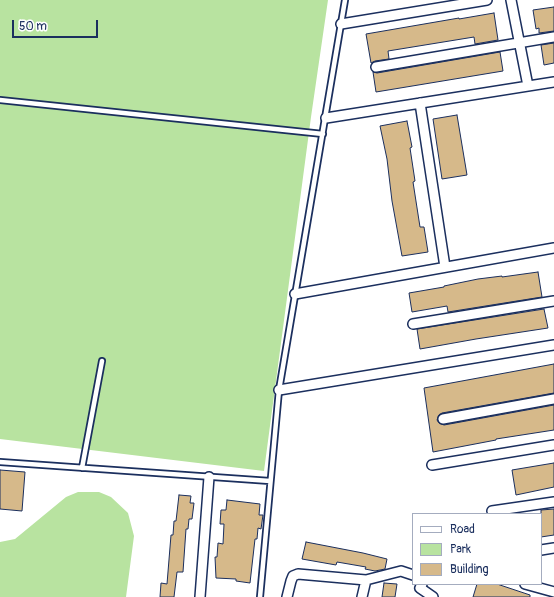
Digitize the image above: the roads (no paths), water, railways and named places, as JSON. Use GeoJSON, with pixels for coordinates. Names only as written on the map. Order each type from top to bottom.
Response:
{"type":"FeatureCollection","features":[{"type":"Feature","properties":{"kind":"street"},"geometry":{"type":"LineString","coordinates":[[341,24],[487,0]]}},
{"type":"Feature","properties":{"kind":"street"},"geometry":{"type":"LineString","coordinates":[[511,0],[528,86]]}},
{"type":"Feature","properties":{"kind":"street"},"geometry":{"type":"LineString","coordinates":[[376,67],[554,37]]}},
{"type":"Feature","properties":{"kind":"street"},"geometry":{"type":"LineString","coordinates":[[326,118],[554,82]]}},
{"type":"Feature","properties":{"kind":"street"},"geometry":{"type":"LineString","coordinates":[[420,103],[446,267]]}},
{"type":"Feature","properties":{"kind":"street"},"geometry":{"type":"LineString","coordinates":[[295,294],[554,248]]}},
{"type":"Feature","properties":{"kind":"street"},"geometry":{"type":"LineString","coordinates":[[413,324],[554,301]]}},
{"type":"Feature","properties":{"kind":"street"},"geometry":{"type":"LineString","coordinates":[[279,390],[554,345]]}},
{"type":"Feature","properties":{"kind":"street"},"geometry":{"type":"LineString","coordinates":[[443,419],[554,399]]}},
{"type":"Feature","properties":{"kind":"street"},"geometry":{"type":"LineString","coordinates":[[432,465],[554,445]]}},
{"type":"Feature","properties":{"kind":"street"},"geometry":{"type":"LineString","coordinates":[[200,597],[209,477]]}},
{"type":"Feature","properties":{"kind":"street"},"geometry":{"type":"LineString","coordinates":[[492,512],[554,502]]}},
{"type":"Feature","properties":{"kind":"street"},"geometry":{"type":"LineString","coordinates":[[542,550],[554,548]]}},
{"type":"Feature","properties":{"kind":"street"},"geometry":{"type":"LineString","coordinates":[[287,597],[293,576],[298,574],[366,580],[401,571],[412,575]]}},
{"type":"Feature","properties":{"kind":"street"},"geometry":{"type":"LineString","coordinates":[[362,597],[366,580]]}},
{"type":"Feature","properties":{"kind":"street"},"geometry":{"type":"LineString","coordinates":[[529,585],[554,592]]}},
{"type":"Feature","properties":{"kind":"street"},"geometry":{"type":"LineString","coordinates":[[417,597],[421,586],[433,597]]}},
{"type":"Feature","properties":{"kind":"lane"},"geometry":{"type":"LineString","coordinates":[[260,597],[279,390],[324,134],[345,0]]}},
{"type":"Feature","properties":{"kind":"lane"},"geometry":{"type":"LineString","coordinates":[[0,100],[324,134]]}},
{"type":"Feature","properties":{"kind":"lane"},"geometry":{"type":"LineString","coordinates":[[82,468],[102,361]]}},
{"type":"Feature","properties":{"kind":"lane"},"geometry":{"type":"LineString","coordinates":[[0,462],[270,481]]}}]}
